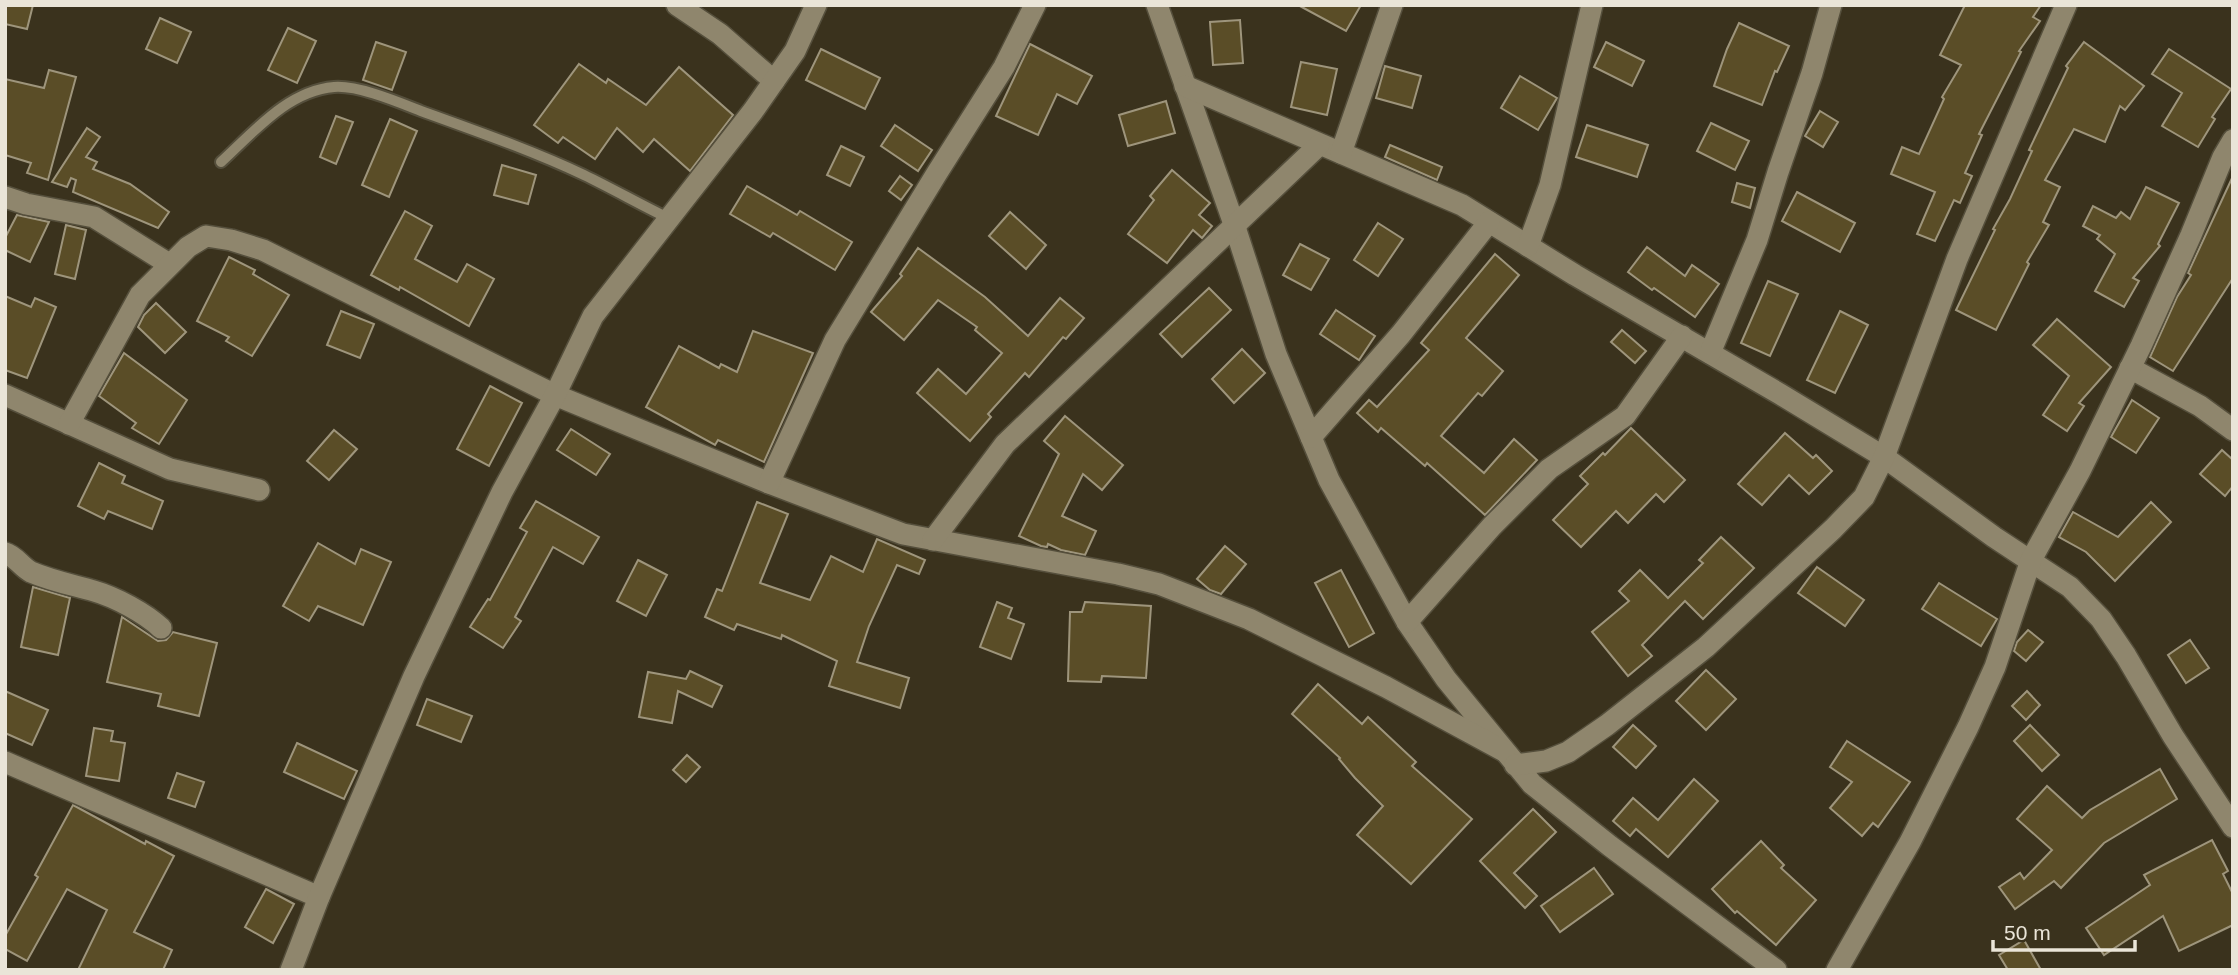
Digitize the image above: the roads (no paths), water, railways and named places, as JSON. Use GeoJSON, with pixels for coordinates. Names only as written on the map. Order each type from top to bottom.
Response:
{"type":"FeatureCollection","features":[{"type":"Feature","properties":{"kind":"street"},"geometry":{"type":"LineString","coordinates":[[677,5],[720,34],[775,81]]}},
{"type":"Feature","properties":{"kind":"street"},"geometry":{"type":"LineString","coordinates":[[291,970],[319,897],[414,676],[502,492],[555,395],[593,316],[775,81],[795,51],[816,5]]}},
{"type":"Feature","properties":{"kind":"street"},"geometry":{"type":"LineString","coordinates":[[769,483],[835,340],[1004,67],[1035,5]]}},
{"type":"Feature","properties":{"kind":"street"},"geometry":{"type":"LineString","coordinates":[[1157,5],[1234,224],[1276,354],[1329,480],[1407,622],[1446,679],[1532,784],[1609,846],[1776,970]]}},
{"type":"Feature","properties":{"kind":"street"},"geometry":{"type":"LineString","coordinates":[[1341,153],[1392,5]]}},
{"type":"Feature","properties":{"kind":"street"},"geometry":{"type":"LineString","coordinates":[[1528,246],[1550,184],[1592,5]]}},
{"type":"Feature","properties":{"kind":"street"},"geometry":{"type":"LineString","coordinates":[[1710,353],[1757,240],[1812,73],[1831,5]]}},
{"type":"Feature","properties":{"kind":"street"},"geometry":{"type":"LineString","coordinates":[[69,424],[141,295],[169,264],[205,236],[231,240],[263,250],[555,395],[769,483],[903,534],[1159,584],[1249,618],[1386,687],[1509,758],[1546,761],[1568,752],[1607,725],[1706,647],[1864,497],[1884,457],[1958,258],[2066,5]]}},
{"type":"Feature","properties":{"kind":"street"},"geometry":{"type":"LineString","coordinates":[[1185,86],[1462,205],[1884,457],[1994,537],[2070,587],[2101,619],[2233,827]]}},
{"type":"Feature","properties":{"kind":"street"},"geometry":{"type":"LineString","coordinates":[[1837,970],[1910,842],[1968,727],[1995,667],[2031,560],[2080,471],[2130,368],[2191,235],[2223,157],[2233,140]]}},
{"type":"Feature","properties":{"kind":"street"},"geometry":{"type":"LineString","coordinates":[[933,540],[1005,444],[1319,145]]}},
{"type":"Feature","properties":{"kind":"street"},"geometry":{"type":"LineString","coordinates":[[5,197],[26,204],[94,217],[169,264]]}},
{"type":"Feature","properties":{"kind":"street"},"geometry":{"type":"LineString","coordinates":[[1311,437],[1401,334],[1489,222]]}},
{"type":"Feature","properties":{"kind":"street"},"geometry":{"type":"LineString","coordinates":[[1407,622],[1492,526],[1549,469],[1625,416],[1682,336]]}},
{"type":"Feature","properties":{"kind":"street"},"geometry":{"type":"LineString","coordinates":[[2130,368],[2200,406],[2233,429]]}},
{"type":"Feature","properties":{"kind":"street"},"geometry":{"type":"LineString","coordinates":[[5,395],[170,468],[259,490]]}},
{"type":"Feature","properties":{"kind":"street"},"geometry":{"type":"LineString","coordinates":[[5,553],[28,570],[58,582],[98,592],[147,616],[161,628]]}},
{"type":"Feature","properties":{"kind":"street"},"geometry":{"type":"LineString","coordinates":[[5,762],[319,897]]}},
{"type":"Feature","properties":{"kind":"lane"},"geometry":{"type":"LineString","coordinates":[[221,162],[268,118],[291,102],[336,86],[376,94],[501,140],[584,175],[670,219]]}}]}
